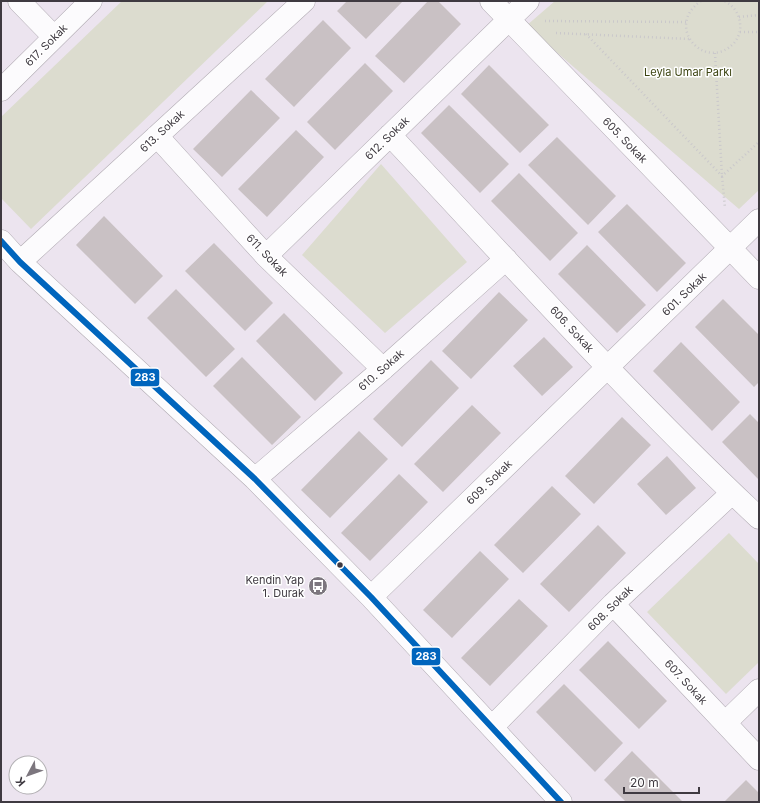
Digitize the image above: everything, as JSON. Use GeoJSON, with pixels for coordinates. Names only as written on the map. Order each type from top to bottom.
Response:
{"type":"FeatureCollection","features":[{"type":"Feature","properties":{"kind":"street"},"geometry":{"type":"LineString","coordinates":[[19,1],[54,37]]}},
{"type":"Feature","properties":{"kind":"street","name":"617. Sokak"},"geometry":{"type":"LineString","coordinates":[[1,90],[91,1]]}},
{"type":"Feature","properties":{"kind":"street","name":"613. Sokak"},"geometry":{"type":"LineString","coordinates":[[20,262],[304,1]]}},
{"type":"Feature","properties":{"kind":"street","name":"605. Sokak"},"geometry":{"type":"LineString","coordinates":[[491,1],[759,278]]}},
{"type":"Feature","properties":{"kind":"street","name":"612. Sokak"},"geometry":{"type":"LineString","coordinates":[[266,256],[390,136],[514,26],[528,1]]}},
{"type":"Feature","properties":{"kind":"street","name":"611. Sokak"},"geometry":{"type":"LineString","coordinates":[[157,136],[266,256],[383,369]]}},
{"type":"Feature","properties":{"kind":"street","name":"606. Sokak"},"geometry":{"type":"LineString","coordinates":[[390,136],[608,368],[759,518]]}},
{"type":"Feature","properties":{"kind":"street","name":"601. Sokak"},"geometry":{"type":"LineString","coordinates":[[608,368],[759,220]]}},
{"type":"Feature","properties":{"kind":"street"},"geometry":{"type":"LineString","coordinates":[[1,241],[20,262],[254,479],[371,597],[561,802]]}},
{"type":"Feature","properties":{"kind":"street","name":"610. Sokak"},"geometry":{"type":"LineString","coordinates":[[254,479],[383,369],[506,259]]}},
{"type":"Feature","properties":{"kind":"street","name":"609. Sokak"},"geometry":{"type":"LineString","coordinates":[[371,597],[608,368]]}},
{"type":"Feature","properties":{"kind":"street","name":"608. Sokak"},"geometry":{"type":"LineString","coordinates":[[492,727],[613,604],[732,492]]}},
{"type":"Feature","properties":{"kind":"street","name":"607. Sokak"},"geometry":{"type":"LineString","coordinates":[[613,604],[759,759]]}},
{"type":"Feature","properties":{"kind":"street"},"geometry":{"type":"LineString","coordinates":[[725,723],[759,690]]}},
{"type":"Feature","properties":{"kind":"path"},"geometry":{"type":"LineString","coordinates":[[701,1],[688,13],[686,31],[694,45],[700,50],[715,53],[723,51],[731,46],[740,32],[739,16],[735,8],[724,1]]}},
{"type":"Feature","properties":{"kind":"path"},"geometry":{"type":"LineString","coordinates":[[739,16],[759,15]]}},
{"type":"Feature","properties":{"kind":"path"},"geometry":{"type":"LineString","coordinates":[[514,26],[686,22]]}},
{"type":"Feature","properties":{"kind":"path"},"geometry":{"type":"LineString","coordinates":[[514,26],[586,34],[690,39]]}},
{"type":"Feature","properties":{"kind":"path"},"geometry":{"type":"LineString","coordinates":[[740,32],[759,32]]}},
{"type":"Feature","properties":{"kind":"path"},"geometry":{"type":"LineString","coordinates":[[586,34],[722,176]]}},
{"type":"Feature","properties":{"kind":"path"},"geometry":{"type":"LineString","coordinates":[[715,53],[722,176],[726,212]]}},
{"type":"Feature","properties":{"kind":"path"},"geometry":{"type":"LineString","coordinates":[[722,176],[759,142]]}},
{"type":"Feature","properties":{"kind":"green space"},"geometry":{"type":"Polygon","coordinates":[[[122,1],[268,1],[31,229],[1,198],[1,117],[122,1]]]}},
{"type":"Feature","properties":{"kind":"green space","name":"Leyla Umar Parkı"},"geometry":{"type":"Polygon","coordinates":[[[555,1],[759,1],[759,190],[739,209],[526,26],[555,1]]]}},
{"type":"Feature","properties":{"kind":"green space"},"geometry":{"type":"Polygon","coordinates":[[[381,164],[467,262],[385,333],[302,255],[381,164]]]}},
{"type":"Feature","properties":{"kind":"green space"},"geometry":{"type":"Polygon","coordinates":[[[729,533],[759,564],[759,662],[726,694],[647,612],[729,533]]]}},
{"type":"Feature","properties":{"kind":"building"},"geometry":{"type":"Polygon","coordinates":[[[347,1],[403,1],[366,39],[337,11],[347,1]]]}},
{"type":"Feature","properties":{"kind":"building"},"geometry":{"type":"Polygon","coordinates":[[[428,1],[438,1],[461,24],[404,83],[375,56],[428,1]]]}},
{"type":"Feature","properties":{"kind":"building"},"geometry":{"type":"Polygon","coordinates":[[[323,20],[351,48],[294,107],[265,79],[323,20]]]}},
{"type":"Feature","properties":{"kind":"building"},"geometry":{"type":"Polygon","coordinates":[[[365,63],[393,91],[335,150],[307,122],[365,63]]]}},
{"type":"Feature","properties":{"kind":"building"},"geometry":{"type":"Polygon","coordinates":[[[489,65],[549,125],[520,153],[461,94],[489,65]]]}},
{"type":"Feature","properties":{"kind":"building"},"geometry":{"type":"Polygon","coordinates":[[[251,90],[280,118],[222,177],[193,149],[251,90]]]}},
{"type":"Feature","properties":{"kind":"building"},"geometry":{"type":"Polygon","coordinates":[[[449,105],[509,164],[480,193],[421,133],[449,105]]]}},
{"type":"Feature","properties":{"kind":"building"},"geometry":{"type":"Polygon","coordinates":[[[296,130],[324,157],[267,217],[238,189],[296,130]]]}},
{"type":"Feature","properties":{"kind":"building"},"geometry":{"type":"Polygon","coordinates":[[[557,137],[616,196],[588,225],[528,165],[557,137]]]}},
{"type":"Feature","properties":{"kind":"building"},"geometry":{"type":"Polygon","coordinates":[[[519,173],[578,233],[550,261],[491,201],[519,173]]]}},
{"type":"Feature","properties":{"kind":"building"},"geometry":{"type":"Polygon","coordinates":[[[627,204],[686,263],[657,292],[598,232],[627,204]]]}},
{"type":"Feature","properties":{"kind":"building"},"geometry":{"type":"Polygon","coordinates":[[[104,216],[163,276],[135,304],[76,245],[104,216]]]}},
{"type":"Feature","properties":{"kind":"building"},"geometry":{"type":"Polygon","coordinates":[[[214,243],[273,303],[245,331],[185,271],[214,243]]]}},
{"type":"Feature","properties":{"kind":"building"},"geometry":{"type":"Polygon","coordinates":[[[587,245],[646,305],[617,333],[558,274],[587,245]]]}},
{"type":"Feature","properties":{"kind":"building"},"geometry":{"type":"Polygon","coordinates":[[[176,289],[235,349],[206,377],[147,318],[176,289]]]}},
{"type":"Feature","properties":{"kind":"building"},"geometry":{"type":"Polygon","coordinates":[[[499,292],[528,320],[471,379],[442,351],[499,292]]]}},
{"type":"Feature","properties":{"kind":"building"},"geometry":{"type":"Polygon","coordinates":[[[723,299],[759,335],[759,382],[754,387],[695,327],[723,299]]]}},
{"type":"Feature","properties":{"kind":"building"},"geometry":{"type":"Polygon","coordinates":[[[284,313],[343,373],[315,401],[256,341],[284,313]]]}},
{"type":"Feature","properties":{"kind":"building"},"geometry":{"type":"Polygon","coordinates":[[[544,337],[573,367],[542,396],[513,366],[544,337]]]}},
{"type":"Feature","properties":{"kind":"building"},"geometry":{"type":"Polygon","coordinates":[[[681,342],[740,402],[712,431],[653,371],[681,342]]]}},
{"type":"Feature","properties":{"kind":"building"},"geometry":{"type":"Polygon","coordinates":[[[242,357],[301,417],[272,445],[213,386],[242,357]]]}},
{"type":"Feature","properties":{"kind":"building"},"geometry":{"type":"Polygon","coordinates":[[[431,360],[459,388],[402,447],[373,419],[431,360]]]}},
{"type":"Feature","properties":{"kind":"building"},"geometry":{"type":"Polygon","coordinates":[[[472,405],[501,433],[443,492],[414,464],[472,405]]]}},
{"type":"Feature","properties":{"kind":"building"},"geometry":{"type":"Polygon","coordinates":[[[750,414],[759,423],[759,480],[722,442],[750,414]]]}},
{"type":"Feature","properties":{"kind":"building"},"geometry":{"type":"Polygon","coordinates":[[[622,417],[651,445],[594,504],[565,476],[622,417]]]}},
{"type":"Feature","properties":{"kind":"building"},"geometry":{"type":"Polygon","coordinates":[[[359,431],[388,459],[330,518],[301,490],[359,431]]]}},
{"type":"Feature","properties":{"kind":"building"},"geometry":{"type":"Polygon","coordinates":[[[667,456],[696,488],[666,515],[637,484],[667,456]]]}},
{"type":"Feature","properties":{"kind":"building"},"geometry":{"type":"Polygon","coordinates":[[[399,474],[428,502],[370,561],[341,533],[399,474]]]}},
{"type":"Feature","properties":{"kind":"building"},"geometry":{"type":"Polygon","coordinates":[[[552,486],[581,514],[523,573],[494,545],[552,486]]]}},
{"type":"Feature","properties":{"kind":"building"},"geometry":{"type":"Polygon","coordinates":[[[598,525],[626,553],[569,612],[540,584],[598,525]]]}},
{"type":"Feature","properties":{"kind":"building"},"geometry":{"type":"Polygon","coordinates":[[[480,551],[509,579],[452,638],[423,610],[480,551]]]}},
{"type":"Feature","properties":{"kind":"building"},"geometry":{"type":"Polygon","coordinates":[[[519,599],[548,626],[490,686],[461,658],[519,599]]]}},
{"type":"Feature","properties":{"kind":"building"},"geometry":{"type":"Polygon","coordinates":[[[608,641],[667,701],[639,729],[579,670],[608,641]]]}},
{"type":"Feature","properties":{"kind":"building"},"geometry":{"type":"Polygon","coordinates":[[[564,684],[623,743],[595,772],[536,712],[564,684]]]}},
{"type":"Feature","properties":{"kind":"building"},"geometry":{"type":"Polygon","coordinates":[[[632,751],[683,802],[626,802],[604,780],[632,751]]]}},
{"type":"Feature","properties":{"kind":"building"},"geometry":{"type":"Polygon","coordinates":[[[746,780],[759,793],[759,802],[724,802],[746,780]]]}},
{"type":"Feature","properties":{"kind":"transit line","name":"283"},"geometry":{"type":"LineString","coordinates":[[1,241],[20,262],[255,479],[371,597],[561,802]]}},
{"type":"Feature","properties":{"kind":"place","name":"Kendin Yap 1. Durak"},"geometry":{"type":"Point","coordinates":[318,586]}}]}
